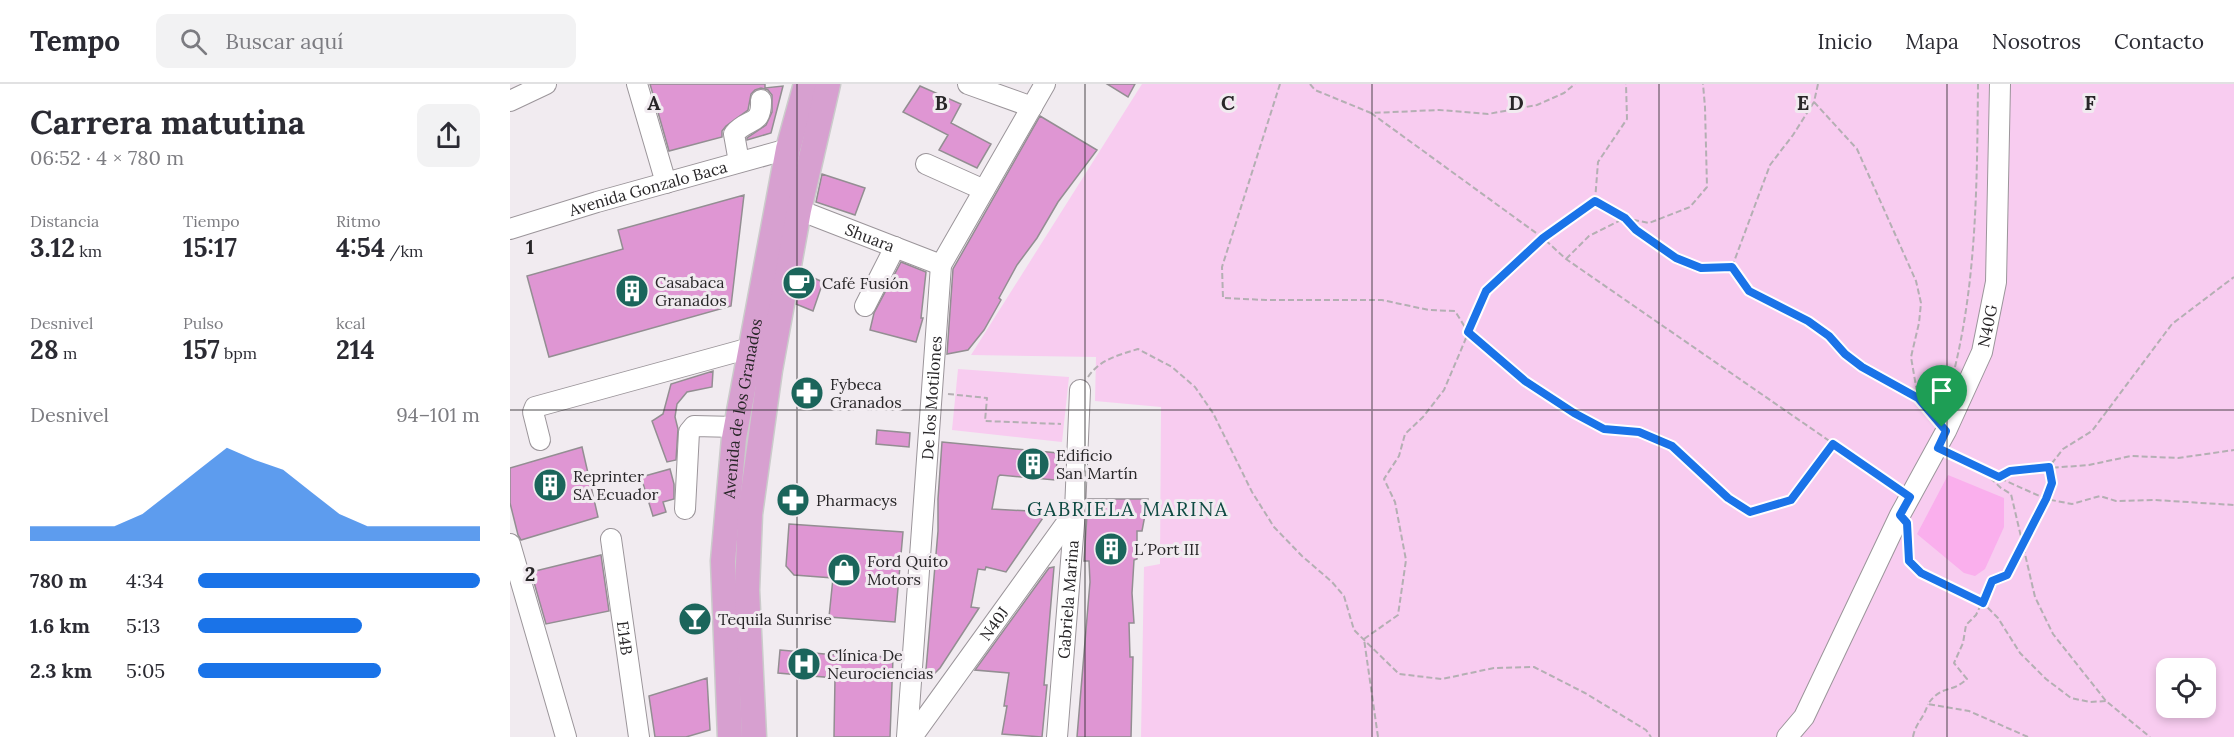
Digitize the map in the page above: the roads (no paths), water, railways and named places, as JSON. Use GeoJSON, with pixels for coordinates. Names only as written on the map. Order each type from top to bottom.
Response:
{"type":"FeatureCollection","features":[{"type":"Feature","properties":{"kind":"main road","name":"Avenida de los Granados"},"geometry":{"type":"LineString","coordinates":[[730,737],[723,561],[736,427],[788,149],[806,84]]}},
{"type":"Feature","properties":{"kind":"main road","name":"Avenida de los Granados"},"geometry":{"type":"LineString","coordinates":[[754,737],[747,590],[750,514],[770,370],[799,210],[828,84]]}},
{"type":"Feature","properties":{"kind":"street"},"geometry":{"type":"LineString","coordinates":[[510,101],[546,84]]}},
{"type":"Feature","properties":{"kind":"street"},"geometry":{"type":"LineString","coordinates":[[637,84],[666,183]]}},
{"type":"Feature","properties":{"kind":"street"},"geometry":{"type":"LineString","coordinates":[[968,84],[1032,106]]}},
{"type":"Feature","properties":{"kind":"street","name":"De los Motilones"},"geometry":{"type":"LineString","coordinates":[[907,737],[941,265],[1045,84]]}},
{"type":"Feature","properties":{"kind":"street","name":"N40G"},"geometry":{"type":"LineString","coordinates":[[1787,737],[1804,717],[1900,515],[1942,439],[1983,352],[1996,282],[2000,84]]}},
{"type":"Feature","properties":{"kind":"street"},"geometry":{"type":"LineString","coordinates":[[739,162],[734,134],[739,128],[757,120],[762,113],[761,100]]}},
{"type":"Feature","properties":{"kind":"street","name":"Avenida Gonzalo Baca"},"geometry":{"type":"LineString","coordinates":[[510,229],[788,149]]}},
{"type":"Feature","properties":{"kind":"street"},"geometry":{"type":"LineString","coordinates":[[926,164],[984,190]]}},
{"type":"Feature","properties":{"kind":"street","name":"Shuara"},"geometry":{"type":"LineString","coordinates":[[799,210],[941,265]]}},
{"type":"Feature","properties":{"kind":"street"},"geometry":{"type":"LineString","coordinates":[[865,306],[895,247]]}},
{"type":"Feature","properties":{"kind":"street"},"geometry":{"type":"LineString","coordinates":[[540,440],[533,412],[535,407],[750,348]]}},
{"type":"Feature","properties":{"kind":"street","name":"Gabriela Marina"},"geometry":{"type":"LineString","coordinates":[[1057,737],[1075,511],[1080,390]]}},
{"type":"Feature","properties":{"kind":"street"},"geometry":{"type":"LineString","coordinates":[[685,509],[689,432],[694,426],[736,427]]}},
{"type":"Feature","properties":{"kind":"street","name":"N40J"},"geometry":{"type":"LineString","coordinates":[[912,737],[1075,511]]}},
{"type":"Feature","properties":{"kind":"street","name":"E14B"},"geometry":{"type":"LineString","coordinates":[[611,539],[639,737]]}},
{"type":"Feature","properties":{"kind":"street"},"geometry":{"type":"LineString","coordinates":[[510,544],[566,737]]}},
{"type":"Feature","properties":{"kind":"place","name":"Café Fusión"},"geometry":{"type":"Point","coordinates":[799,283]}},
{"type":"Feature","properties":{"kind":"place","name":"Casabaca Granados"},"geometry":{"type":"Point","coordinates":[632,291]}},
{"type":"Feature","properties":{"kind":"place","name":"Fybeca Granados"},"geometry":{"type":"Point","coordinates":[807,393]}},
{"type":"Feature","properties":{"kind":"place","name":"Edificio San Martín"},"geometry":{"type":"Point","coordinates":[1033,464]}},
{"type":"Feature","properties":{"kind":"place","name":"Reprinter SA Ecuador"},"geometry":{"type":"Point","coordinates":[550,485]}},
{"type":"Feature","properties":{"kind":"place","name":"Pharmacys"},"geometry":{"type":"Point","coordinates":[793,500]}},
{"type":"Feature","properties":{"kind":"place","name":"L´Port III"},"geometry":{"type":"Point","coordinates":[1111,549]}},
{"type":"Feature","properties":{"kind":"place","name":"Ford Quito Motors"},"geometry":{"type":"Point","coordinates":[844,570]}},
{"type":"Feature","properties":{"kind":"place","name":"Tequila Sunrise"},"geometry":{"type":"Point","coordinates":[695,619]}},
{"type":"Feature","properties":{"kind":"place","name":"Clínica De Neurociencias"},"geometry":{"type":"Point","coordinates":[804,664]}},
{"type":"Feature","properties":{"kind":"district","name":"GABRIELA MARINA"},"geometry":{"type":"Point","coordinates":[1128,508]}}]}
